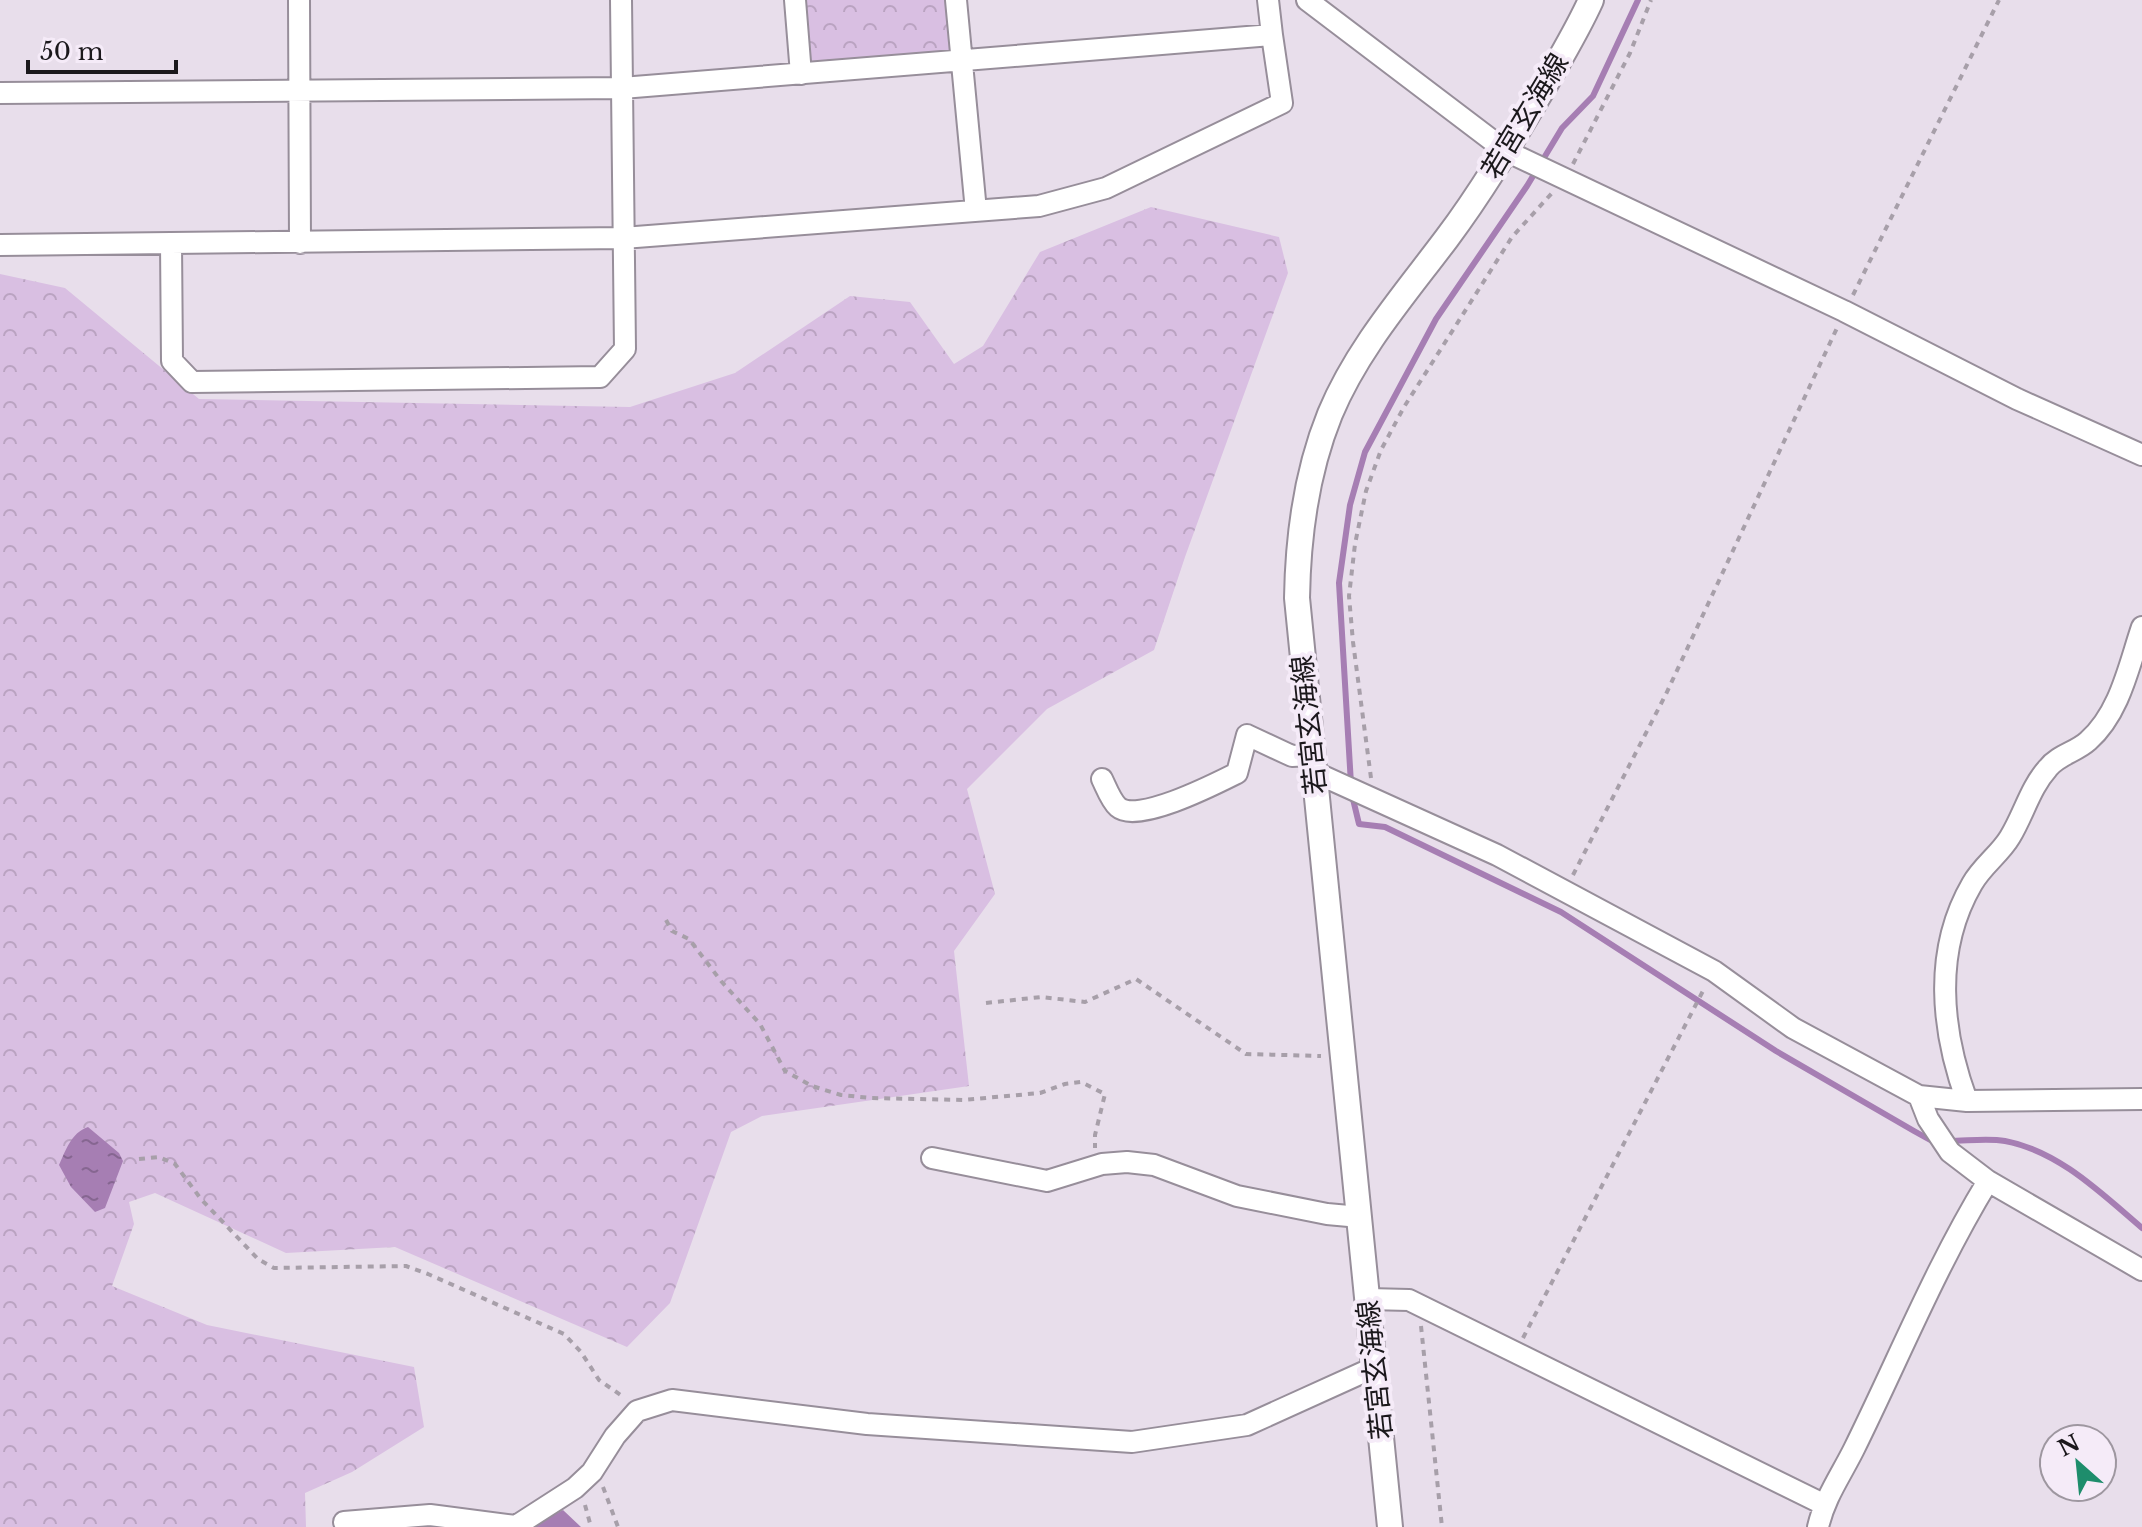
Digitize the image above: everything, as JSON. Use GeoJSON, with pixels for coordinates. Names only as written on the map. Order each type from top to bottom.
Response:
{"type":"FeatureCollection","features":[{"type":"Feature","properties":{"kind":"main road","name":"若宮玄海線"},"geometry":{"type":"LineString","coordinates":[[1390,1527],[1297,598],[1301,523],[1315,458],[1330,413],[1352,372],[1396,303],[1448,236],[1506,151],[1591,0]]}},
{"type":"Feature","properties":{"kind":"street"},"geometry":{"type":"LineString","coordinates":[[299,0],[300,243]]}},
{"type":"Feature","properties":{"kind":"street"},"geometry":{"type":"LineString","coordinates":[[171,243],[172,361],[192,382],[600,377],[625,349],[621,0]]}},
{"type":"Feature","properties":{"kind":"street"},"geometry":{"type":"LineString","coordinates":[[795,0],[801,74]]}},
{"type":"Feature","properties":{"kind":"street"},"geometry":{"type":"LineString","coordinates":[[956,0],[976,211]]}},
{"type":"Feature","properties":{"kind":"street"},"geometry":{"type":"LineString","coordinates":[[0,245],[623,238],[1039,206],[1106,188],[1282,103],[1268,0]]}},
{"type":"Feature","properties":{"kind":"street"},"geometry":{"type":"LineString","coordinates":[[1307,0],[1506,151],[1844,311],[2017,399],[2142,455]]}},
{"type":"Feature","properties":{"kind":"street"},"geometry":{"type":"LineString","coordinates":[[0,93],[622,88],[1272,35]]}},
{"type":"Feature","properties":{"kind":"street"},"geometry":{"type":"LineString","coordinates":[[1967,1101],[1959,1080],[1944,1002],[1946,950],[1957,911],[1984,865],[2009,839],[2035,786],[2050,765],[2088,741],[2108,717],[2121,691],[2142,627]]}},
{"type":"Feature","properties":{"kind":"street"},"geometry":{"type":"LineString","coordinates":[[1102,779],[1117,807],[1131,813],[1151,809],[1237,773],[1247,735],[1313,764],[1367,795],[1497,855],[1714,971],[1793,1028],[1919,1096],[1967,1101],[2142,1099]]}},
{"type":"Feature","properties":{"kind":"street"},"geometry":{"type":"LineString","coordinates":[[1919,1096],[1928,1119],[1950,1152],[1988,1181],[2142,1270]]}},
{"type":"Feature","properties":{"kind":"street"},"geometry":{"type":"LineString","coordinates":[[932,1158],[1047,1181],[1102,1164],[1127,1162],[1154,1165],[1237,1196],[1327,1214],[1360,1217]]}},
{"type":"Feature","properties":{"kind":"street"},"geometry":{"type":"LineString","coordinates":[[1818,1527],[1823,1504],[1988,1181]]}},
{"type":"Feature","properties":{"kind":"street"},"geometry":{"type":"LineString","coordinates":[[1368,1299],[1409,1300],[1823,1504]]}},
{"type":"Feature","properties":{"kind":"street"},"geometry":{"type":"LineString","coordinates":[[344,1522],[417,1522],[430,1515],[516,1526],[554,1504],[592,1472],[615,1436],[637,1411],[672,1400],[867,1424],[1132,1442],[1247,1425],[1375,1367]]}},
{"type":"Feature","properties":{"kind":"path"},"geometry":{"type":"LineString","coordinates":[[1367,795],[1372,773],[1349,596],[1366,491],[1381,450],[1404,407],[1512,237],[1566,179],[1630,53],[1651,0]]}},
{"type":"Feature","properties":{"kind":"path"},"geometry":{"type":"LineString","coordinates":[[1564,892],[1666,694],[1844,311],[1999,0]]}},
{"type":"Feature","properties":{"kind":"path"},"geometry":{"type":"LineString","coordinates":[[666,920],[672,931],[689,939],[760,1024],[785,1071],[812,1086],[841,1095],[871,1098],[963,1100],[1040,1093],[1081,1082],[1105,1094],[1095,1135],[1095,1153],[1102,1164]]}},
{"type":"Feature","properties":{"kind":"path"},"geometry":{"type":"LineString","coordinates":[[1515,1352],[1714,971]]}},
{"type":"Feature","properties":{"kind":"path"},"geometry":{"type":"LineString","coordinates":[[986,1003],[1041,997],[1085,1002],[1136,979],[1246,1054],[1314,1058],[1342,1050]]}},
{"type":"Feature","properties":{"kind":"path"},"geometry":{"type":"LineString","coordinates":[[139,1159],[159,1157],[175,1164],[201,1199],[258,1259],[274,1268],[406,1266],[428,1274],[564,1334],[581,1352],[599,1380],[637,1411]]}},
{"type":"Feature","properties":{"kind":"path"},"geometry":{"type":"LineString","coordinates":[[1425,1308],[1421,1326],[1442,1527]]}},
{"type":"Feature","properties":{"kind":"path"},"geometry":{"type":"LineString","coordinates":[[592,1472],[602,1484],[618,1527]]}},
{"type":"Feature","properties":{"kind":"green space"},"geometry":{"type":"Polygon","coordinates":[[[801,0],[948,0],[952,48],[945,54],[812,64],[805,56],[801,0]]]}},
{"type":"Feature","properties":{"kind":"green space"},"geometry":{"type":"Polygon","coordinates":[[[1151,207],[1279,237],[1288,273],[1154,650],[1047,709],[967,789],[995,894],[954,951],[969,1086],[762,1116],[731,1132],[670,1303],[627,1347],[395,1247],[286,1253],[155,1193],[129,1202],[134,1224],[112,1286],[207,1325],[414,1367],[424,1427],[352,1472],[305,1493],[306,1527],[0,1527],[0,274],[65,288],[199,399],[630,407],[735,373],[850,296],[910,302],[954,364],[983,346],[1040,252],[1151,207]]]}},
{"type":"Feature","properties":{"kind":"water"},"geometry":{"type":"Polygon","coordinates":[[[88,1127],[119,1153],[123,1161],[105,1208],[95,1212],[71,1187],[59,1165],[73,1138],[88,1127]]]}},
{"type":"Feature","properties":{"kind":"water"},"geometry":{"type":"Polygon","coordinates":[[[563,1510],[581,1527],[528,1527],[563,1510]]]}},
{"type":"Feature","properties":{"kind":"waterway"},"geometry":{"type":"LineString","coordinates":[[1351,784],[1339,583],[1350,505],[1365,452],[1436,319],[1527,186],[1562,128],[1593,96],[1638,0]]}},
{"type":"Feature","properties":{"kind":"waterway"},"geometry":{"type":"LineString","coordinates":[[1352,795],[1359,824],[1385,827],[1561,912],[1776,1051],[1914,1131],[1937,1141]]}},
{"type":"Feature","properties":{"kind":"waterway"},"geometry":{"type":"LineString","coordinates":[[1949,1141],[2005,1141],[2044,1154],[2095,1188],[2142,1228]]}}]}
